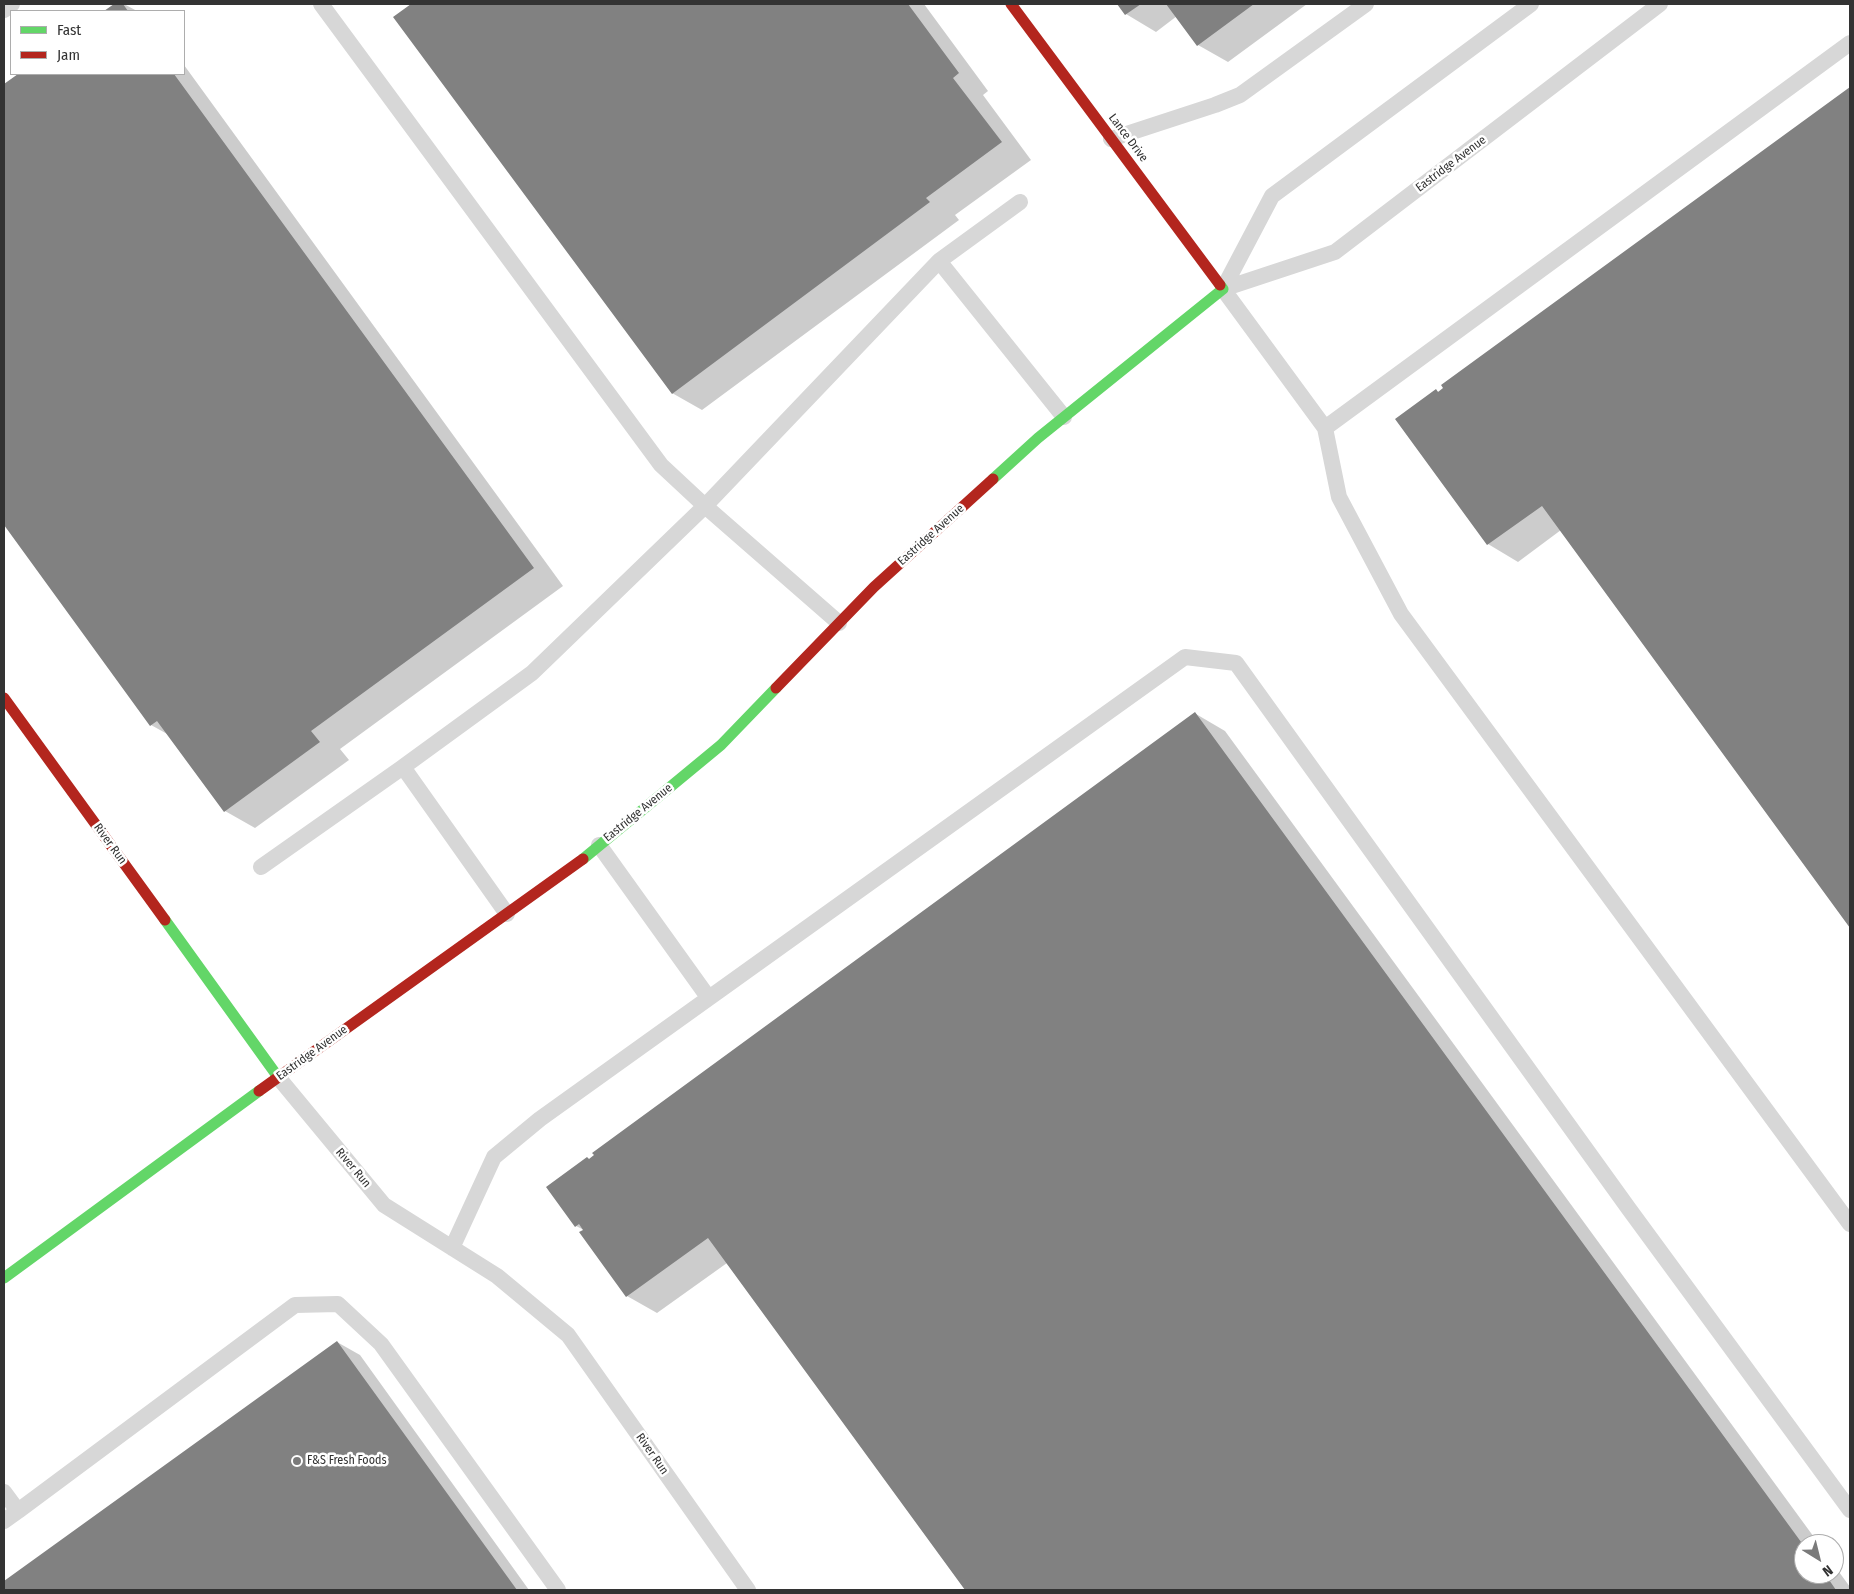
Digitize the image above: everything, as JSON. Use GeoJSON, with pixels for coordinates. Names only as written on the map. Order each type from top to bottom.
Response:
{"type":"FeatureCollection","features":[{"type":"Feature","properties":{"kind":"street","name":"Lance Drive"},"geometry":{"type":"LineString","coordinates":[[1011,4],[1223,289]]}},
{"type":"Feature","properties":{"kind":"street","name":"Eastridge Avenue"},"geometry":{"type":"LineString","coordinates":[[4,1278],[278,1077],[572,868],[721,745],[874,587],[1038,438],[1223,289]]}},
{"type":"Feature","properties":{"kind":"street","name":"River Run"},"geometry":{"type":"LineString","coordinates":[[4,698],[278,1077]]}},
{"type":"Feature","properties":{"kind":"lane"},"geometry":{"type":"LineString","coordinates":[[4,10],[12,4]]}},
{"type":"Feature","properties":{"kind":"lane"},"geometry":{"type":"LineString","coordinates":[[321,4],[661,465],[839,623]]}},
{"type":"Feature","properties":{"kind":"lane"},"geometry":{"type":"LineString","coordinates":[[1111,139],[1215,105],[1240,94],[1366,4]]}},
{"type":"Feature","properties":{"kind":"lane","name":"Eastridge Avenue"},"geometry":{"type":"LineString","coordinates":[[1223,289],[1272,196],[1532,4]]}},
{"type":"Feature","properties":{"kind":"lane","name":"Eastridge Avenue"},"geometry":{"type":"LineString","coordinates":[[1223,289],[1335,252],[1660,4]]}},
{"type":"Feature","properties":{"kind":"lane"},"geometry":{"type":"LineString","coordinates":[[1325,428],[1850,43]]}},
{"type":"Feature","properties":{"kind":"lane"},"geometry":{"type":"LineString","coordinates":[[261,867],[404,767],[532,673],[705,506],[939,261],[1020,202]]}},
{"type":"Feature","properties":{"kind":"lane"},"geometry":{"type":"LineString","coordinates":[[939,261],[1064,417]]}},
{"type":"Feature","properties":{"kind":"lane"},"geometry":{"type":"LineString","coordinates":[[1223,289],[1325,428],[1339,497],[1401,614],[1850,1224]]}},
{"type":"Feature","properties":{"kind":"lane"},"geometry":{"type":"LineString","coordinates":[[452,1248],[494,1157],[540,1119],[1185,657],[1236,663],[1635,1217],[1850,1510]]}},
{"type":"Feature","properties":{"kind":"lane"},"geometry":{"type":"LineString","coordinates":[[404,767],[508,914]]}},
{"type":"Feature","properties":{"kind":"lane"},"geometry":{"type":"LineString","coordinates":[[599,845],[708,997]]}},
{"type":"Feature","properties":{"kind":"lane","name":"River Run"},"geometry":{"type":"LineString","coordinates":[[278,1077],[384,1205],[497,1276],[568,1335],[748,1590]]}},
{"type":"Feature","properties":{"kind":"lane"},"geometry":{"type":"LineString","coordinates":[[4,1521],[295,1305],[338,1304],[381,1344],[558,1590]]}},
{"type":"Feature","properties":{"kind":"lane"},"geometry":{"type":"LineString","coordinates":[[4,1492],[18,1511]]}},
{"type":"Feature","properties":{"kind":"building"},"geometry":{"type":"Polygon","coordinates":[[[114,4],[123,4],[127,10],[105,10],[114,4]]]}},
{"type":"Feature","properties":{"kind":"building"},"geometry":{"type":"Polygon","coordinates":[[[411,4],[908,4],[959,73],[953,78],[1002,142],[926,198],[930,202],[672,394],[393,17],[411,4]]]}},
{"type":"Feature","properties":{"kind":"building"},"geometry":{"type":"Polygon","coordinates":[[[1117,4],[1141,4],[1125,15],[1117,4]]]}},
{"type":"Feature","properties":{"kind":"building"},"geometry":{"type":"Polygon","coordinates":[[[1166,4],[1254,4],[1197,46],[1166,4]]]}},
{"type":"Feature","properties":{"kind":"building"},"geometry":{"type":"Polygon","coordinates":[[[17,75],[175,75],[534,568],[311,731],[320,742],[224,812],[157,721],[150,726],[4,525],[4,84],[17,75]]]}},
{"type":"Feature","properties":{"kind":"building"},"geometry":{"type":"Polygon","coordinates":[[[1850,87],[1850,928],[1542,506],[1487,545],[1395,419],[1436,389],[1438,392],[1443,388],[1441,385],[1850,87]]]}},
{"type":"Feature","properties":{"kind":"building"},"geometry":{"type":"Polygon","coordinates":[[[1195,712],[1795,1534],[1794,1584],[1832,1584],[1836,1590],[965,1590],[708,1238],[626,1297],[579,1232],[583,1230],[579,1224],[575,1227],[546,1187],[587,1157],[589,1159],[594,1155],[592,1153],[1195,712]]]}},
{"type":"Feature","properties":{"kind":"building","name":"F&S Fresh Foods"},"geometry":{"type":"Polygon","coordinates":[[[337,1341],[517,1590],[4,1590],[4,1581],[337,1341]]]}},
{"type":"Feature","properties":{"kind":"traffic: fast"},"geometry":{"type":"LineString","coordinates":[[993,479],[1038,438],[1223,289],[1220,285]]}},
{"type":"Feature","properties":{"kind":"traffic: fast"},"geometry":{"type":"LineString","coordinates":[[583,859],[721,745],[776,688]]}},
{"type":"Feature","properties":{"kind":"traffic: fast"},"geometry":{"type":"LineString","coordinates":[[165,920],[278,1077]]}},
{"type":"Feature","properties":{"kind":"traffic: fast"},"geometry":{"type":"LineString","coordinates":[[4,1278],[259,1091]]}},
{"type":"Feature","properties":{"kind":"traffic: jam"},"geometry":{"type":"LineString","coordinates":[[1011,4],[1220,285]]}},
{"type":"Feature","properties":{"kind":"traffic: jam"},"geometry":{"type":"LineString","coordinates":[[776,688],[874,587],[993,479]]}},
{"type":"Feature","properties":{"kind":"traffic: jam"},"geometry":{"type":"LineString","coordinates":[[4,698],[165,920]]}},
{"type":"Feature","properties":{"kind":"traffic: jam"},"geometry":{"type":"LineString","coordinates":[[259,1091],[583,859]]}},
{"type":"Feature","properties":{"kind":"place","name":"F&S Fresh Foods"},"geometry":{"type":"Point","coordinates":[297,1461]}}]}
